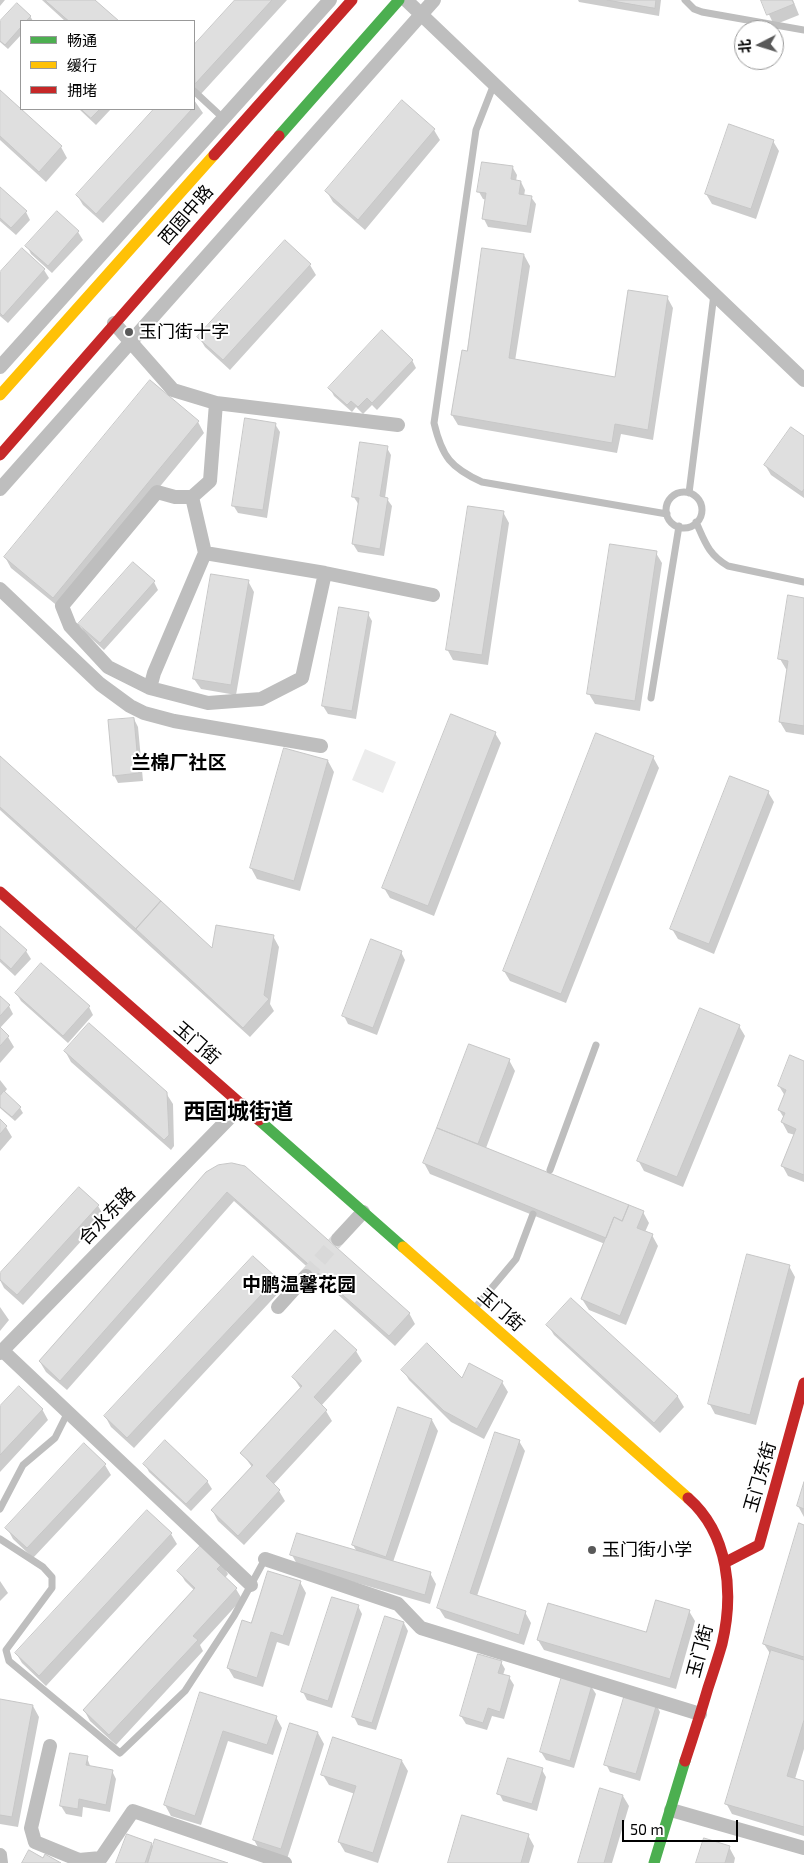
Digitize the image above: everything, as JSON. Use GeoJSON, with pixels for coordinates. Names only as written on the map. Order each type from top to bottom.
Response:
{"type":"FeatureCollection","features":[{"type":"Feature","properties":{"kind":"street"},"geometry":{"type":"LineString","coordinates":[[0,367],[330,0]]}},
{"type":"Feature","properties":{"kind":"street","name":"西固中路"},"geometry":{"type":"LineString","coordinates":[[0,395],[352,0]]}},
{"type":"Feature","properties":{"kind":"street","name":"西固中路"},"geometry":{"type":"LineString","coordinates":[[0,455],[399,0]]}},
{"type":"Feature","properties":{"kind":"street"},"geometry":{"type":"LineString","coordinates":[[406,0],[804,380]]}},
{"type":"Feature","properties":{"kind":"street"},"geometry":{"type":"LineString","coordinates":[[0,489],[434,0]]}},
{"type":"Feature","properties":{"kind":"street"},"geometry":{"type":"LineString","coordinates":[[114,323],[172,390],[216,403],[398,426]]}},
{"type":"Feature","properties":{"kind":"street"},"geometry":{"type":"LineString","coordinates":[[216,403],[210,481],[192,497],[175,497],[157,492],[62,606],[70,626],[108,667],[150,688],[208,704],[262,699],[302,678],[325,573]]}},
{"type":"Feature","properties":{"kind":"street"},"geometry":{"type":"LineString","coordinates":[[150,688],[154,673],[205,554],[192,497]]}},
{"type":"Feature","properties":{"kind":"street"},"geometry":{"type":"LineString","coordinates":[[205,554],[325,573],[433,596]]}},
{"type":"Feature","properties":{"kind":"street"},"geometry":{"type":"LineString","coordinates":[[0,589],[100,684],[130,706],[144,713],[174,722],[321,746]]}},
{"type":"Feature","properties":{"kind":"street","name":"玉门街"},"geometry":{"type":"LineString","coordinates":[[0,892],[693,1502],[712,1525],[721,1544],[726,1562],[728,1610],[722,1643],[654,1863]]}},
{"type":"Feature","properties":{"kind":"street","name":"合水东路"},"geometry":{"type":"LineString","coordinates":[[1,1352],[242,1105]]}},
{"type":"Feature","properties":{"kind":"street"},"geometry":{"type":"LineString","coordinates":[[338,1239],[363,1212]]}},
{"type":"Feature","properties":{"kind":"street"},"geometry":{"type":"LineString","coordinates":[[278,1307],[306,1276]]}},
{"type":"Feature","properties":{"kind":"street"},"geometry":{"type":"LineString","coordinates":[[1,1352],[68,1412],[251,1585]]}},
{"type":"Feature","properties":{"kind":"street","name":"玉门东街"},"geometry":{"type":"LineString","coordinates":[[726,1562],[759,1545],[804,1383]]}},
{"type":"Feature","properties":{"kind":"street"},"geometry":{"type":"LineString","coordinates":[[265,1559],[398,1604],[421,1628],[700,1714]]}},
{"type":"Feature","properties":{"kind":"street"},"geometry":{"type":"LineString","coordinates":[[50,1746],[31,1828],[35,1842],[79,1860],[101,1858],[133,1811],[285,1863]]}},
{"type":"Feature","properties":{"kind":"street"},"geometry":{"type":"LineString","coordinates":[[671,1810],[804,1848]]}},
{"type":"Feature","properties":{"kind":"street"},"geometry":{"type":"LineString","coordinates":[[0,1855],[1,1863]]}},
{"type":"Feature","properties":{"kind":"lane"},"geometry":{"type":"LineString","coordinates":[[685,0],[694,9],[702,12],[804,30]]}},
{"type":"Feature","properties":{"kind":"lane"},"geometry":{"type":"LineString","coordinates":[[494,83],[476,130],[434,423],[438,443],[449,460],[464,474],[482,482],[667,514]]}},
{"type":"Feature","properties":{"kind":"lane"},"geometry":{"type":"LineString","coordinates":[[195,92],[223,118]]}},
{"type":"Feature","properties":{"kind":"lane"},"geometry":{"type":"LineString","coordinates":[[689,492],[714,293]]}},
{"type":"Feature","properties":{"kind":"lane"},"geometry":{"type":"LineString","coordinates":[[689,492],[694,495],[701,506],[700,518],[691,526],[673,524],[667,514],[668,502],[677,493],[689,492]]}},
{"type":"Feature","properties":{"kind":"lane"},"geometry":{"type":"LineString","coordinates":[[696,522],[709,551],[728,566],[804,582]]}},
{"type":"Feature","properties":{"kind":"lane"},"geometry":{"type":"LineString","coordinates":[[652,698],[679,526]]}},
{"type":"Feature","properties":{"kind":"lane"},"geometry":{"type":"LineString","coordinates":[[550,1170],[596,1045]]}},
{"type":"Feature","properties":{"kind":"lane"},"geometry":{"type":"LineString","coordinates":[[474,1309],[516,1259],[533,1214]]}},
{"type":"Feature","properties":{"kind":"lane"},"geometry":{"type":"LineString","coordinates":[[0,1509],[23,1465],[55,1438],[68,1412]]}},
{"type":"Feature","properties":{"kind":"lane"},"geometry":{"type":"LineString","coordinates":[[0,1539],[44,1567],[52,1577],[52,1588],[6,1650],[9,1661],[120,1753],[185,1691],[234,1616],[265,1559]]}},
{"type":"Feature","properties":{"kind":"shaded area"},"geometry":{"type":"Polygon","coordinates":[[[365,749],[396,762],[383,793],[352,780],[365,749]]]}},
{"type":"Feature","properties":{"kind":"building"},"geometry":{"type":"Polygon","coordinates":[[[45,0],[95,0],[118,20],[68,20],[45,0]]]}},
{"type":"Feature","properties":{"kind":"building"},"geometry":{"type":"Polygon","coordinates":[[[235,0],[272,0],[195,84],[195,44],[235,0]]]}},
{"type":"Feature","properties":{"kind":"building"},"geometry":{"type":"Polygon","coordinates":[[[607,0],[656,0],[655,8],[607,0]]]}},
{"type":"Feature","properties":{"kind":"building"},"geometry":{"type":"Polygon","coordinates":[[[761,0],[792,0],[794,4],[767,15],[761,0]]]}},
{"type":"Feature","properties":{"kind":"building"},"geometry":{"type":"Polygon","coordinates":[[[17,3],[31,16],[27,20],[20,20],[20,28],[5,45],[0,41],[0,21],[17,3]]]}},
{"type":"Feature","properties":{"kind":"building"},"geometry":{"type":"Polygon","coordinates":[[[0,90],[62,146],[39,172],[0,136],[0,90]]]}},
{"type":"Feature","properties":{"kind":"building"},"geometry":{"type":"Polygon","coordinates":[[[402,100],[435,129],[358,220],[325,191],[402,100]]]}},
{"type":"Feature","properties":{"kind":"building"},"geometry":{"type":"Polygon","coordinates":[[[82,110],[99,110],[91,118],[82,110]]]}},
{"type":"Feature","properties":{"kind":"building"},"geometry":{"type":"Polygon","coordinates":[[[153,110],[191,110],[96,214],[76,195],[153,110]]]}},
{"type":"Feature","properties":{"kind":"building"},"geometry":{"type":"Polygon","coordinates":[[[729,124],[774,140],[751,209],[705,194],[729,124]]]}},
{"type":"Feature","properties":{"kind":"building"},"geometry":{"type":"Polygon","coordinates":[[[482,162],[513,166],[511,179],[521,181],[519,194],[532,196],[527,226],[482,219],[486,193],[477,192],[482,162]]]}},
{"type":"Feature","properties":{"kind":"building"},"geometry":{"type":"Polygon","coordinates":[[[0,187],[27,211],[11,228],[0,218],[0,187]]]}},
{"type":"Feature","properties":{"kind":"building"},"geometry":{"type":"Polygon","coordinates":[[[57,211],[79,231],[48,266],[25,246],[57,211]]]}},
{"type":"Feature","properties":{"kind":"building"},"geometry":{"type":"Polygon","coordinates":[[[285,240],[311,264],[223,360],[197,337],[285,240]]]}},
{"type":"Feature","properties":{"kind":"building"},"geometry":{"type":"Polygon","coordinates":[[[22,248],[45,269],[3,316],[0,313],[0,272],[22,248]]]}},
{"type":"Feature","properties":{"kind":"building"},"geometry":{"type":"Polygon","coordinates":[[[482,248],[524,254],[509,358],[615,377],[628,290],[668,296],[648,430],[615,424],[612,443],[451,415],[462,350],[467,351],[482,248]]]}},
{"type":"Feature","properties":{"kind":"building"},"geometry":{"type":"Polygon","coordinates":[[[382,330],[413,360],[372,403],[367,398],[358,407],[351,401],[347,405],[328,388],[382,330]]]}},
{"type":"Feature","properties":{"kind":"building"},"geometry":{"type":"Polygon","coordinates":[[[150,380],[199,421],[53,598],[4,557],[150,380]]]}},
{"type":"Feature","properties":{"kind":"building"},"geometry":{"type":"Polygon","coordinates":[[[245,418],[276,423],[263,510],[232,506],[245,418]]]}},
{"type":"Feature","properties":{"kind":"building"},"geometry":{"type":"Polygon","coordinates":[[[791,427],[804,436],[804,489],[802,492],[764,465],[791,427]]]}},
{"type":"Feature","properties":{"kind":"building"},"geometry":{"type":"Polygon","coordinates":[[[360,442],[388,446],[380,496],[388,498],[380,549],[352,544],[359,498],[352,497],[360,442]]]}},
{"type":"Feature","properties":{"kind":"building"},"geometry":{"type":"Polygon","coordinates":[[[468,506],[504,511],[482,655],[446,650],[468,506]]]}},
{"type":"Feature","properties":{"kind":"building"},"geometry":{"type":"Polygon","coordinates":[[[610,544],[657,551],[635,701],[587,694],[610,544]]]}},
{"type":"Feature","properties":{"kind":"building"},"geometry":{"type":"Polygon","coordinates":[[[133,562],[155,581],[100,643],[78,624],[133,562]]]}},
{"type":"Feature","properties":{"kind":"building"},"geometry":{"type":"Polygon","coordinates":[[[211,574],[249,580],[231,685],[193,679],[211,574]]]}},
{"type":"Feature","properties":{"kind":"building"},"geometry":{"type":"Polygon","coordinates":[[[788,595],[804,598],[804,726],[779,722],[788,661],[778,659],[788,595]]]}},
{"type":"Feature","properties":{"kind":"building"},"geometry":{"type":"Polygon","coordinates":[[[339,607],[369,612],[352,711],[322,706],[339,607]]]}},
{"type":"Feature","properties":{"kind":"building"},"geometry":{"type":"Polygon","coordinates":[[[451,714],[496,732],[428,906],[382,888],[451,714]]]}},
{"type":"Feature","properties":{"kind":"building"},"geometry":{"type":"Polygon","coordinates":[[[134,718],[139,773],[113,776],[108,720],[134,718]]]}},
{"type":"Feature","properties":{"kind":"building"},"geometry":{"type":"Polygon","coordinates":[[[596,733],[654,756],[561,994],[503,971],[596,733]]]}},
{"type":"Feature","properties":{"kind":"building"},"geometry":{"type":"Polygon","coordinates":[[[284,748],[328,760],[294,881],[250,868],[284,748]]]}},
{"type":"Feature","properties":{"kind":"building"},"geometry":{"type":"Polygon","coordinates":[[[0,756],[161,901],[136,929],[0,807],[0,756]]]}},
{"type":"Feature","properties":{"kind":"building"},"geometry":{"type":"Polygon","coordinates":[[[730,776],[769,791],[709,944],[670,929],[730,776]]]}},
{"type":"Feature","properties":{"kind":"building"},"geometry":{"type":"Polygon","coordinates":[[[161,901],[212,948],[216,925],[274,935],[264,995],[269,999],[243,1028],[136,929],[161,901]]]}},
{"type":"Feature","properties":{"kind":"building"},"geometry":{"type":"Polygon","coordinates":[[[0,926],[27,950],[11,969],[0,959],[0,926]]]}},
{"type":"Feature","properties":{"kind":"building"},"geometry":{"type":"Polygon","coordinates":[[[371,939],[402,951],[373,1028],[342,1016],[371,939]]]}},
{"type":"Feature","properties":{"kind":"building"},"geometry":{"type":"Polygon","coordinates":[[[41,963],[90,1006],[63,1036],[15,993],[41,963]]]}},
{"type":"Feature","properties":{"kind":"building"},"geometry":{"type":"Polygon","coordinates":[[[0,996],[10,1005],[0,1016],[0,996]]]}},
{"type":"Feature","properties":{"kind":"building"},"geometry":{"type":"Polygon","coordinates":[[[700,1008],[740,1025],[677,1177],[637,1161],[700,1008]]]}},
{"type":"Feature","properties":{"kind":"building"},"geometry":{"type":"Polygon","coordinates":[[[89,1023],[167,1092],[169,1135],[164,1140],[64,1051],[89,1023]]]}},
{"type":"Feature","properties":{"kind":"building"},"geometry":{"type":"Polygon","coordinates":[[[0,1027],[9,1036],[0,1046],[0,1027]]]}},
{"type":"Feature","properties":{"kind":"building"},"geometry":{"type":"Polygon","coordinates":[[[469,1044],[510,1059],[478,1144],[437,1128],[469,1044]]]}},
{"type":"Feature","properties":{"kind":"building"},"geometry":{"type":"Polygon","coordinates":[[[790,1055],[804,1061],[804,1175],[781,1166],[796,1129],[781,1122],[785,1113],[778,1110],[786,1090],[778,1086],[790,1055]]]}},
{"type":"Feature","properties":{"kind":"building"},"geometry":{"type":"Polygon","coordinates":[[[4,1091],[21,1107],[12,1117],[0,1107],[0,1096],[4,1091]]]}},
{"type":"Feature","properties":{"kind":"building"},"geometry":{"type":"Polygon","coordinates":[[[0,1119],[7,1126],[0,1134],[0,1119]]]}},
{"type":"Feature","properties":{"kind":"building"},"geometry":{"type":"Polygon","coordinates":[[[437,1128],[629,1205],[622,1221],[614,1217],[606,1238],[423,1163],[437,1128]]]}},
{"type":"Feature","properties":{"kind":"building"},"geometry":{"type":"Polygon","coordinates":[[[232,1163],[245,1166],[410,1313],[389,1336],[227,1192],[60,1381],[39,1361],[206,1172],[218,1165],[232,1163]]]}},
{"type":"Feature","properties":{"kind":"building"},"geometry":{"type":"Polygon","coordinates":[[[79,1187],[99,1205],[17,1295],[0,1280],[0,1273],[79,1187]]]}},
{"type":"Feature","properties":{"kind":"building"},"geometry":{"type":"Polygon","coordinates":[[[629,1205],[644,1211],[637,1228],[653,1234],[620,1316],[581,1299],[614,1217],[622,1221],[629,1205]]]}},
{"type":"Feature","properties":{"kind":"building"},"geometry":{"type":"Polygon","coordinates":[[[747,1254],[790,1265],[750,1415],[708,1404],[747,1254]]]}},
{"type":"Feature","properties":{"kind":"building"},"geometry":{"type":"Polygon","coordinates":[[[253,1256],[277,1278],[127,1438],[104,1416],[253,1256]]]}},
{"type":"Feature","properties":{"kind":"building"},"geometry":{"type":"Polygon","coordinates":[[[571,1298],[678,1396],[654,1423],[546,1325],[571,1298]]]}},
{"type":"Feature","properties":{"kind":"building"},"geometry":{"type":"Polygon","coordinates":[[[335,1330],[357,1350],[314,1397],[327,1410],[266,1476],[280,1490],[238,1536],[211,1510],[253,1465],[240,1453],[302,1386],[292,1377],[335,1330]]]}},
{"type":"Feature","properties":{"kind":"building"},"geometry":{"type":"Polygon","coordinates":[[[427,1343],[462,1378],[469,1363],[503,1381],[477,1429],[444,1411],[401,1370],[427,1343]]]}},
{"type":"Feature","properties":{"kind":"building"},"geometry":{"type":"Polygon","coordinates":[[[19,1386],[43,1409],[0,1455],[0,1406],[19,1386]]]}},
{"type":"Feature","properties":{"kind":"building"},"geometry":{"type":"Polygon","coordinates":[[[398,1407],[432,1419],[386,1557],[352,1545],[398,1407]]]}},
{"type":"Feature","properties":{"kind":"building"},"geometry":{"type":"Polygon","coordinates":[[[495,1432],[520,1440],[470,1593],[526,1611],[519,1635],[437,1608],[495,1432]]]}},
{"type":"Feature","properties":{"kind":"building"},"geometry":{"type":"Polygon","coordinates":[[[165,1440],[208,1481],[186,1504],[143,1464],[165,1440]]]}},
{"type":"Feature","properties":{"kind":"building"},"geometry":{"type":"Polygon","coordinates":[[[84,1443],[106,1464],[27,1548],[5,1528],[84,1443]]]}},
{"type":"Feature","properties":{"kind":"building"},"geometry":{"type":"Polygon","coordinates":[[[804,1482],[804,1509],[797,1506],[804,1482]]]}},
{"type":"Feature","properties":{"kind":"building"},"geometry":{"type":"Polygon","coordinates":[[[147,1510],[172,1533],[39,1676],[15,1653],[147,1510]]]}},
{"type":"Feature","properties":{"kind":"building"},"geometry":{"type":"Polygon","coordinates":[[[799,1523],[804,1525],[804,1657],[763,1644],[799,1523]]]}},
{"type":"Feature","properties":{"kind":"building"},"geometry":{"type":"Polygon","coordinates":[[[297,1533],[431,1572],[425,1595],[290,1555],[297,1533]]]}},
{"type":"Feature","properties":{"kind":"building"},"geometry":{"type":"Polygon","coordinates":[[[203,1543],[223,1563],[217,1569],[237,1588],[193,1636],[198,1640],[109,1735],[83,1710],[195,1588],[177,1571],[203,1543]]]}},
{"type":"Feature","properties":{"kind":"building"},"geometry":{"type":"Polygon","coordinates":[[[268,1571],[301,1581],[283,1636],[271,1632],[257,1678],[227,1668],[242,1620],[251,1623],[268,1571]]]}},
{"type":"Feature","properties":{"kind":"building"},"geometry":{"type":"Polygon","coordinates":[[[332,1597],[359,1605],[328,1701],[301,1692],[332,1597]]]}},
{"type":"Feature","properties":{"kind":"building"},"geometry":{"type":"Polygon","coordinates":[[[656,1600],[690,1610],[670,1679],[537,1640],[548,1603],[646,1632],[656,1600]]]}},
{"type":"Feature","properties":{"kind":"building"},"geometry":{"type":"Polygon","coordinates":[[[385,1616],[404,1622],[372,1723],[352,1717],[385,1616]]]}},
{"type":"Feature","properties":{"kind":"building"},"geometry":{"type":"Polygon","coordinates":[[[771,1650],[804,1660],[804,1720],[787,1776],[804,1781],[804,1827],[725,1804],[771,1650]]]}},
{"type":"Feature","properties":{"kind":"building"},"geometry":{"type":"Polygon","coordinates":[[[478,1654],[502,1661],[498,1673],[510,1676],[500,1712],[488,1708],[483,1723],[460,1716],[478,1654]]]}},
{"type":"Feature","properties":{"kind":"building"},"geometry":{"type":"Polygon","coordinates":[[[562,1676],[592,1685],[570,1761],[540,1752],[562,1676]]]}},
{"type":"Feature","properties":{"kind":"building"},"geometry":{"type":"Polygon","coordinates":[[[200,1692],[277,1716],[267,1745],[223,1731],[195,1816],[164,1805],[200,1692]]]}},
{"type":"Feature","properties":{"kind":"building"},"geometry":{"type":"Polygon","coordinates":[[[625,1694],[657,1703],[636,1774],[604,1765],[625,1694]]]}},
{"type":"Feature","properties":{"kind":"building"},"geometry":{"type":"Polygon","coordinates":[[[0,1699],[33,1705],[12,1817],[0,1815],[0,1699]]]}},
{"type":"Feature","properties":{"kind":"building"},"geometry":{"type":"Polygon","coordinates":[[[290,1723],[318,1732],[281,1849],[253,1840],[290,1723]]]}},
{"type":"Feature","properties":{"kind":"building"},"geometry":{"type":"Polygon","coordinates":[[[333,1737],[402,1760],[373,1853],[338,1842],[356,1786],[321,1775],[333,1737]]]}},
{"type":"Feature","properties":{"kind":"building"},"geometry":{"type":"Polygon","coordinates":[[[70,1753],[88,1756],[86,1765],[113,1770],[106,1805],[79,1799],[78,1809],[60,1806],[70,1753]]]}},
{"type":"Feature","properties":{"kind":"building"},"geometry":{"type":"Polygon","coordinates":[[[508,1758],[543,1768],[532,1804],[497,1794],[508,1758]]]}},
{"type":"Feature","properties":{"kind":"building"},"geometry":{"type":"Polygon","coordinates":[[[600,1788],[623,1795],[604,1863],[578,1863],[600,1788]]]}},
{"type":"Feature","properties":{"kind":"building"},"geometry":{"type":"Polygon","coordinates":[[[462,1815],[529,1834],[521,1863],[448,1863],[462,1815]]]}},
{"type":"Feature","properties":{"kind":"building"},"geometry":{"type":"Polygon","coordinates":[[[127,1834],[152,1843],[145,1863],[116,1863],[127,1834]]]}},
{"type":"Feature","properties":{"kind":"building"},"geometry":{"type":"Polygon","coordinates":[[[704,1838],[730,1846],[725,1863],[696,1863],[704,1838]]]}},
{"type":"Feature","properties":{"kind":"building"},"geometry":{"type":"Polygon","coordinates":[[[155,1839],[228,1863],[148,1863],[155,1839]]]}},
{"type":"Feature","properties":{"kind":"building"},"geometry":{"type":"Polygon","coordinates":[[[29,1850],[43,1858],[45,1854],[61,1863],[22,1863],[29,1850]]]}},
{"type":"Feature","properties":{"kind":"tunnel"},"geometry":{"type":"LineString","coordinates":[[306,1276],[338,1239]]}},
{"type":"Feature","properties":{"kind":"traffic: fast"},"geometry":{"type":"LineString","coordinates":[[279,136],[399,0]]}},
{"type":"Feature","properties":{"kind":"traffic: fast"},"geometry":{"type":"LineString","coordinates":[[259,1120],[403,1247]]}},
{"type":"Feature","properties":{"kind":"traffic: fast"},"geometry":{"type":"LineString","coordinates":[[654,1863],[685,1761]]}},
{"type":"Feature","properties":{"kind":"traffic: slow"},"geometry":{"type":"LineString","coordinates":[[0,395],[214,155]]}},
{"type":"Feature","properties":{"kind":"traffic: slow"},"geometry":{"type":"LineString","coordinates":[[403,1247],[688,1498]]}},
{"type":"Feature","properties":{"kind":"traffic: jam"},"geometry":{"type":"LineString","coordinates":[[214,155],[352,0]]}},
{"type":"Feature","properties":{"kind":"traffic: jam"},"geometry":{"type":"LineString","coordinates":[[0,455],[279,136]]}},
{"type":"Feature","properties":{"kind":"traffic: jam"},"geometry":{"type":"LineString","coordinates":[[0,892],[259,1120]]}},
{"type":"Feature","properties":{"kind":"traffic: jam"},"geometry":{"type":"LineString","coordinates":[[726,1562],[759,1545],[804,1383]]}},
{"type":"Feature","properties":{"kind":"traffic: jam"},"geometry":{"type":"LineString","coordinates":[[685,1761],[722,1644],[728,1605],[725,1565],[720,1547],[702,1513],[688,1498]]}},
{"type":"Feature","properties":{"kind":"place","name":"玉门街十字"},"geometry":{"type":"Point","coordinates":[129,332]}},
{"type":"Feature","properties":{"kind":"place","name":"玉门街小学"},"geometry":{"type":"Point","coordinates":[592,1550]}},
{"type":"Feature","properties":{"kind":"district","name":"兰棉厂社区"},"geometry":{"type":"Point","coordinates":[179,763]}},
{"type":"Feature","properties":{"kind":"district","name":"西固城街道"},"geometry":{"type":"Point","coordinates":[238,1112]}},
{"type":"Feature","properties":{"kind":"district","name":"中鹏温馨花园"},"geometry":{"type":"Point","coordinates":[299,1285]}}]}
